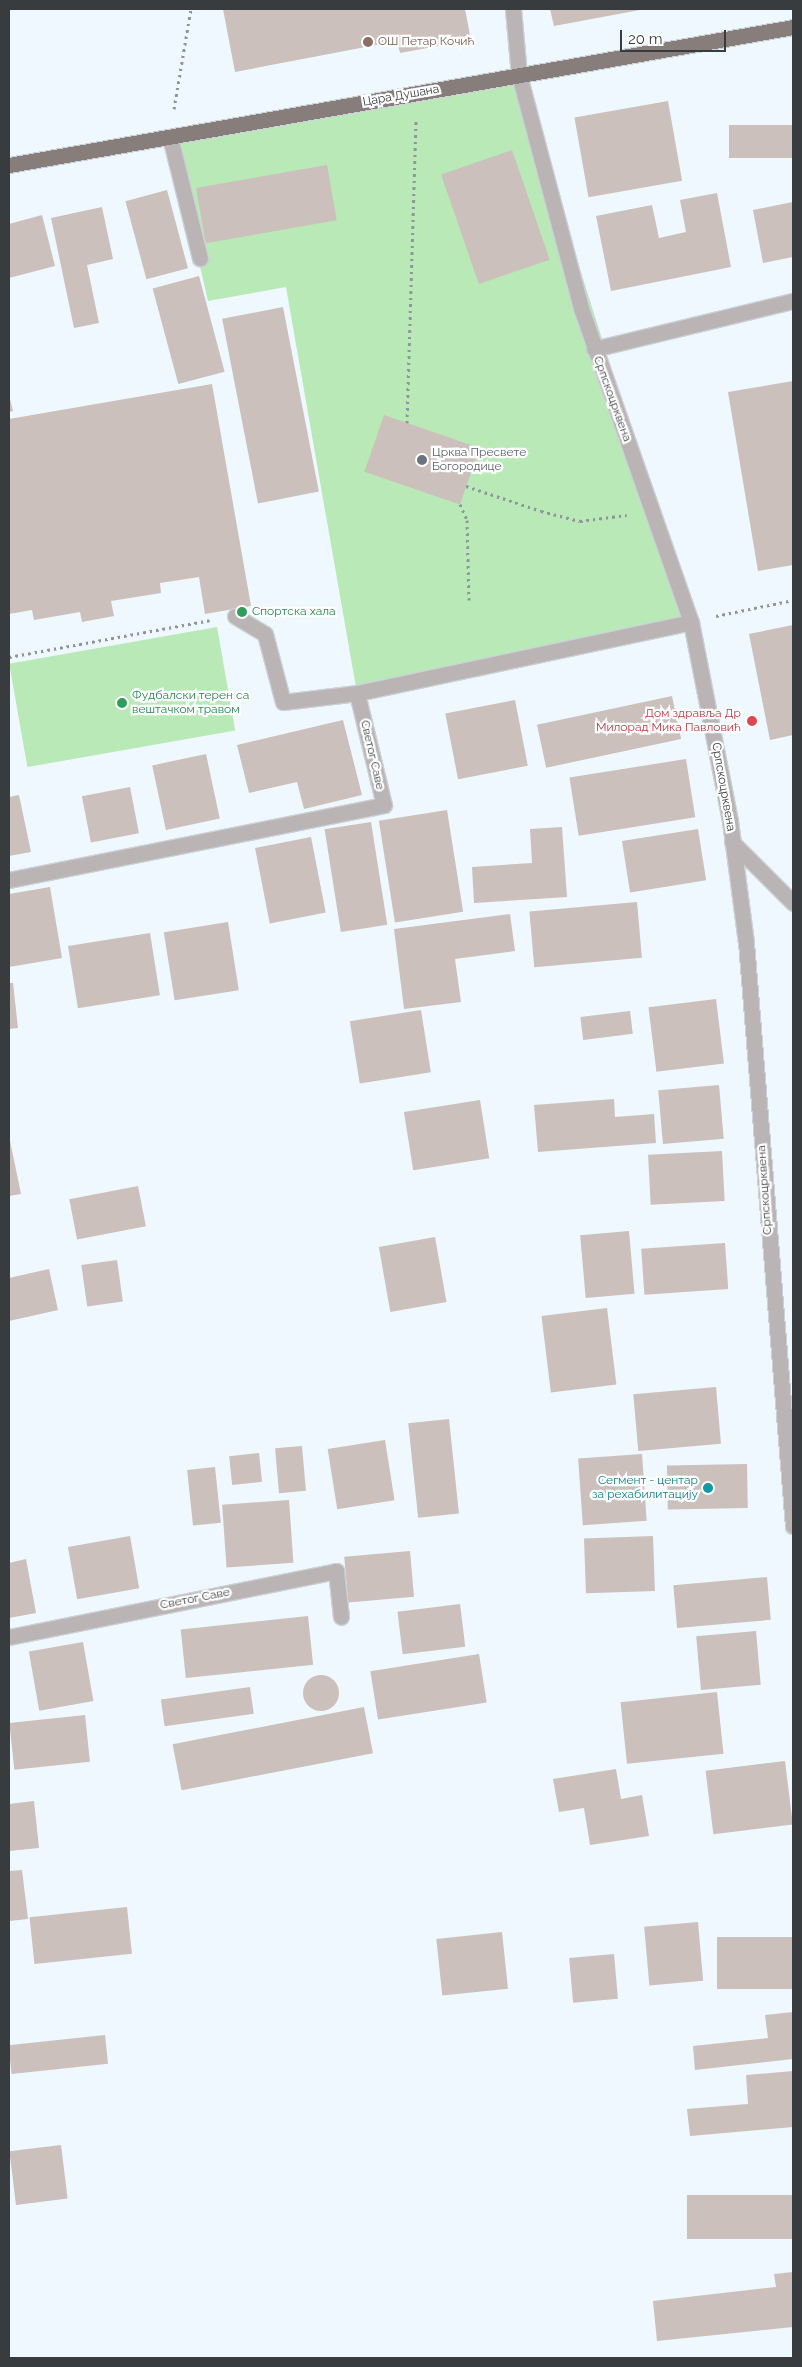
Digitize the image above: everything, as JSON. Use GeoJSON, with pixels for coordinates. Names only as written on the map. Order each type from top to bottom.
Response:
{"type":"FeatureCollection","features":[{"type":"Feature","properties":{"kind":"main road","name":"Цара Душана"},"geometry":{"type":"LineString","coordinates":[[9,165],[793,27]]}},
{"type":"Feature","properties":{"kind":"street","name":"Српскоцрквена"},"geometry":{"type":"LineString","coordinates":[[513,9],[519,75],[594,349],[654,512],[691,622],[732,842],[746,942],[793,1526]]}},
{"type":"Feature","properties":{"kind":"street"},"geometry":{"type":"LineString","coordinates":[[170,137],[200,258]]}},
{"type":"Feature","properties":{"kind":"street"},"geometry":{"type":"LineString","coordinates":[[594,349],[793,301]]}},
{"type":"Feature","properties":{"kind":"street"},"geometry":{"type":"LineString","coordinates":[[235,616],[265,634],[283,702],[357,693],[691,622]]}},
{"type":"Feature","properties":{"kind":"street","name":"Светог Саве"},"geometry":{"type":"LineString","coordinates":[[9,880],[384,805],[357,693]]}},
{"type":"Feature","properties":{"kind":"street"},"geometry":{"type":"LineString","coordinates":[[732,842],[793,903]]}},
{"type":"Feature","properties":{"kind":"street","name":"Светог Саве"},"geometry":{"type":"LineString","coordinates":[[9,1637],[336,1571],[341,1617]]}},
{"type":"Feature","properties":{"kind":"path"},"geometry":{"type":"LineString","coordinates":[[170,137],[191,9]]}},
{"type":"Feature","properties":{"kind":"path"},"geometry":{"type":"LineString","coordinates":[[407,423],[417,93]]}},
{"type":"Feature","properties":{"kind":"path"},"geometry":{"type":"LineString","coordinates":[[466,486],[541,512],[580,521],[654,512]]}},
{"type":"Feature","properties":{"kind":"path"},"geometry":{"type":"LineString","coordinates":[[460,504],[467,520],[469,600]]}},
{"type":"Feature","properties":{"kind":"path"},"geometry":{"type":"LineString","coordinates":[[691,622],[793,600]]}},
{"type":"Feature","properties":{"kind":"path"},"geometry":{"type":"LineString","coordinates":[[9,657],[235,616]]}},
{"type":"Feature","properties":{"kind":"green space"},"geometry":{"type":"Polygon","coordinates":[[[519,75],[691,622],[357,693],[286,287],[208,301],[170,137],[519,75]]]}},
{"type":"Feature","properties":{"kind":"green space","name":"Фудбалски терен са вештачком травом"},"geometry":{"type":"Polygon","coordinates":[[[217,627],[235,730],[27,767],[9,664],[217,627]]]}},
{"type":"Feature","properties":{"kind":"building"},"geometry":{"type":"Polygon","coordinates":[[[223,9],[465,9],[471,40],[400,53],[397,41],[235,72],[223,9]]]}},
{"type":"Feature","properties":{"kind":"building"},"geometry":{"type":"Polygon","coordinates":[[[550,9],[640,9],[640,10],[554,26],[550,9]]]}},
{"type":"Feature","properties":{"kind":"building"},"geometry":{"type":"Polygon","coordinates":[[[668,101],[682,181],[589,197],[574,117],[668,101]]]}},
{"type":"Feature","properties":{"kind":"building"},"geometry":{"type":"Polygon","coordinates":[[[729,125],[793,125],[793,158],[729,158],[729,125]]]}},
{"type":"Feature","properties":{"kind":"building"},"geometry":{"type":"Polygon","coordinates":[[[512,150],[550,260],[479,284],[441,174],[512,150]]]}},
{"type":"Feature","properties":{"kind":"building"},"geometry":{"type":"Polygon","coordinates":[[[327,165],[337,220],[206,243],[196,188],[327,165]]]}},
{"type":"Feature","properties":{"kind":"building"},"geometry":{"type":"Polygon","coordinates":[[[167,190],[188,268],[146,279],[125,201],[167,190]]]}},
{"type":"Feature","properties":{"kind":"building"},"geometry":{"type":"Polygon","coordinates":[[[717,193],[731,267],[611,291],[596,216],[652,205],[659,238],[686,232],[680,200],[717,193]]]}},
{"type":"Feature","properties":{"kind":"building"},"geometry":{"type":"Polygon","coordinates":[[[793,202],[793,257],[763,263],[753,210],[793,202]]]}},
{"type":"Feature","properties":{"kind":"building"},"geometry":{"type":"Polygon","coordinates":[[[102,207],[113,259],[87,265],[99,323],[74,328],[51,218],[102,207]]]}},
{"type":"Feature","properties":{"kind":"building"},"geometry":{"type":"Polygon","coordinates":[[[42,215],[55,266],[9,278],[9,224],[42,215]]]}},
{"type":"Feature","properties":{"kind":"building"},"geometry":{"type":"Polygon","coordinates":[[[199,276],[225,372],[178,384],[153,288],[199,276]]]}},
{"type":"Feature","properties":{"kind":"building"},"geometry":{"type":"Polygon","coordinates":[[[283,307],[319,492],[258,503],[222,319],[283,307]]]}},
{"type":"Feature","properties":{"kind":"building"},"geometry":{"type":"Polygon","coordinates":[[[793,381],[793,565],[758,571],[728,392],[793,381]]]}},
{"type":"Feature","properties":{"kind":"building"},"geometry":{"type":"Polygon","coordinates":[[[212,384],[251,606],[205,614],[199,577],[160,583],[161,593],[111,601],[114,616],[82,622],[80,612],[34,620],[32,610],[9,614],[9,419],[212,384]]]}},
{"type":"Feature","properties":{"kind":"building"},"geometry":{"type":"Polygon","coordinates":[[[9,395],[13,411],[9,412],[9,395]]]}},
{"type":"Feature","properties":{"kind":"building","name":"Црква Пресвете Богородице"},"geometry":{"type":"Polygon","coordinates":[[[384,415],[479,448],[460,505],[364,472],[384,415]]]}},
{"type":"Feature","properties":{"kind":"building"},"geometry":{"type":"Polygon","coordinates":[[[793,625],[793,735],[770,740],[749,634],[793,625]]]}},
{"type":"Feature","properties":{"kind":"building"},"geometry":{"type":"Polygon","coordinates":[[[672,696],[681,739],[546,768],[537,725],[672,696]]]}},
{"type":"Feature","properties":{"kind":"building"},"geometry":{"type":"Polygon","coordinates":[[[515,700],[528,766],[458,779],[445,714],[515,700]]]}},
{"type":"Feature","properties":{"kind":"building"},"geometry":{"type":"Polygon","coordinates":[[[343,720],[362,795],[304,809],[297,782],[249,793],[237,745],[343,720]]]}},
{"type":"Feature","properties":{"kind":"building"},"geometry":{"type":"Polygon","coordinates":[[[206,754],[220,819],[166,830],[152,765],[206,754]]]}},
{"type":"Feature","properties":{"kind":"building"},"geometry":{"type":"Polygon","coordinates":[[[686,759],[695,817],[579,836],[569,777],[686,759]]]}},
{"type":"Feature","properties":{"kind":"building"},"geometry":{"type":"Polygon","coordinates":[[[130,787],[139,833],[91,842],[82,796],[130,787]]]}},
{"type":"Feature","properties":{"kind":"building"},"geometry":{"type":"Polygon","coordinates":[[[19,795],[31,852],[9,856],[9,797],[19,795]]]}},
{"type":"Feature","properties":{"kind":"building"},"geometry":{"type":"Polygon","coordinates":[[[447,810],[463,912],[395,923],[379,821],[447,810]]]}},
{"type":"Feature","properties":{"kind":"building"},"geometry":{"type":"Polygon","coordinates":[[[371,822],[387,925],[341,932],[325,829],[371,822]]]}},
{"type":"Feature","properties":{"kind":"building"},"geometry":{"type":"Polygon","coordinates":[[[562,827],[567,897],[474,903],[472,867],[532,863],[530,829],[562,827]]]}},
{"type":"Feature","properties":{"kind":"building"},"geometry":{"type":"Polygon","coordinates":[[[698,829],[706,880],[630,892],[622,841],[698,829]]]}},
{"type":"Feature","properties":{"kind":"building"},"geometry":{"type":"Polygon","coordinates":[[[311,837],[326,913],[270,923],[255,848],[311,837]]]}},
{"type":"Feature","properties":{"kind":"building"},"geometry":{"type":"Polygon","coordinates":[[[50,887],[62,958],[9,967],[9,894],[50,887]]]}},
{"type":"Feature","properties":{"kind":"building"},"geometry":{"type":"Polygon","coordinates":[[[637,902],[642,958],[534,967],[529,911],[637,902]]]}},
{"type":"Feature","properties":{"kind":"building"},"geometry":{"type":"Polygon","coordinates":[[[510,914],[515,951],[455,959],[461,1002],[404,1009],[394,929],[510,914]]]}},
{"type":"Feature","properties":{"kind":"building"},"geometry":{"type":"Polygon","coordinates":[[[228,922],[239,990],[175,1000],[164,932],[228,922]]]}},
{"type":"Feature","properties":{"kind":"building"},"geometry":{"type":"Polygon","coordinates":[[[150,933],[160,995],[78,1008],[68,946],[150,933]]]}},
{"type":"Feature","properties":{"kind":"building"},"geometry":{"type":"Polygon","coordinates":[[[9,983],[13,983],[18,1028],[9,1029],[9,983]]]}},
{"type":"Feature","properties":{"kind":"building"},"geometry":{"type":"Polygon","coordinates":[[[716,999],[724,1064],[656,1072],[649,1007],[716,999]]]}},
{"type":"Feature","properties":{"kind":"building"},"geometry":{"type":"Polygon","coordinates":[[[421,1010],[431,1072],[360,1083],[350,1021],[421,1010]]]}},
{"type":"Feature","properties":{"kind":"building"},"geometry":{"type":"Polygon","coordinates":[[[630,1011],[633,1034],[583,1040],[580,1017],[630,1011]]]}},
{"type":"Feature","properties":{"kind":"building"},"geometry":{"type":"Polygon","coordinates":[[[719,1085],[724,1139],[663,1144],[658,1090],[719,1085]]]}},
{"type":"Feature","properties":{"kind":"building"},"geometry":{"type":"Polygon","coordinates":[[[614,1099],[615,1117],[654,1114],[656,1143],[538,1152],[534,1105],[614,1099]]]}},
{"type":"Feature","properties":{"kind":"building"},"geometry":{"type":"Polygon","coordinates":[[[480,1100],[489,1158],[413,1170],[404,1112],[480,1100]]]}},
{"type":"Feature","properties":{"kind":"building"},"geometry":{"type":"Polygon","coordinates":[[[9,1136],[21,1194],[9,1196],[9,1136]]]}},
{"type":"Feature","properties":{"kind":"building"},"geometry":{"type":"Polygon","coordinates":[[[722,1151],[725,1201],[651,1205],[648,1155],[722,1151]]]}},
{"type":"Feature","properties":{"kind":"building"},"geometry":{"type":"Polygon","coordinates":[[[138,1186],[146,1226],[77,1240],[69,1199],[138,1186]]]}},
{"type":"Feature","properties":{"kind":"building"},"geometry":{"type":"Polygon","coordinates":[[[629,1231],[634,1294],[586,1298],[580,1235],[629,1231]]]}},
{"type":"Feature","properties":{"kind":"building"},"geometry":{"type":"Polygon","coordinates":[[[435,1237],[446,1302],[390,1312],[379,1247],[435,1237]]]}},
{"type":"Feature","properties":{"kind":"building"},"geometry":{"type":"Polygon","coordinates":[[[725,1243],[728,1289],[644,1295],[641,1249],[725,1243]]]}},
{"type":"Feature","properties":{"kind":"building"},"geometry":{"type":"Polygon","coordinates":[[[117,1260],[123,1302],[87,1307],[81,1265],[117,1260]]]}},
{"type":"Feature","properties":{"kind":"building"},"geometry":{"type":"Polygon","coordinates":[[[49,1269],[58,1310],[9,1321],[9,1278],[49,1269]]]}},
{"type":"Feature","properties":{"kind":"building"},"geometry":{"type":"Polygon","coordinates":[[[607,1308],[616,1384],[551,1392],[541,1316],[607,1308]]]}},
{"type":"Feature","properties":{"kind":"building"},"geometry":{"type":"Polygon","coordinates":[[[716,1387],[721,1444],[638,1451],[633,1394],[716,1387]]]}},
{"type":"Feature","properties":{"kind":"building"},"geometry":{"type":"Polygon","coordinates":[[[449,1419],[459,1513],[418,1518],[408,1423],[449,1419]]]}},
{"type":"Feature","properties":{"kind":"building"},"geometry":{"type":"Polygon","coordinates":[[[385,1440],[395,1500],[337,1509],[328,1449],[385,1440]]]}},
{"type":"Feature","properties":{"kind":"building"},"geometry":{"type":"Polygon","coordinates":[[[302,1446],[306,1491],[279,1493],[275,1448],[302,1446]]]}},
{"type":"Feature","properties":{"kind":"building"},"geometry":{"type":"Polygon","coordinates":[[[259,1453],[262,1482],[232,1485],[229,1456],[259,1453]]]}},
{"type":"Feature","properties":{"kind":"building"},"geometry":{"type":"Polygon","coordinates":[[[642,1454],[647,1521],[583,1525],[578,1458],[642,1454]]]}},
{"type":"Feature","properties":{"kind":"building","name":"Сегмент - центар за рехабилитацију"},"geometry":{"type":"Polygon","coordinates":[[[747,1464],[748,1508],[668,1509],[667,1465],[747,1464]]]}},
{"type":"Feature","properties":{"kind":"building"},"geometry":{"type":"Polygon","coordinates":[[[215,1467],[221,1523],[193,1526],[187,1470],[215,1467]]]}},
{"type":"Feature","properties":{"kind":"building"},"geometry":{"type":"Polygon","coordinates":[[[289,1500],[293,1563],[227,1568],[222,1505],[289,1500]]]}},
{"type":"Feature","properties":{"kind":"building"},"geometry":{"type":"Polygon","coordinates":[[[130,1536],[139,1588],[77,1599],[68,1547],[130,1536]]]}},
{"type":"Feature","properties":{"kind":"building"},"geometry":{"type":"Polygon","coordinates":[[[653,1536],[655,1591],[586,1593],[584,1538],[653,1536]]]}},
{"type":"Feature","properties":{"kind":"building"},"geometry":{"type":"Polygon","coordinates":[[[410,1551],[414,1597],[348,1603],[344,1557],[410,1551]]]}},
{"type":"Feature","properties":{"kind":"building"},"geometry":{"type":"Polygon","coordinates":[[[26,1559],[36,1613],[9,1618],[9,1563],[26,1559]]]}},
{"type":"Feature","properties":{"kind":"building"},"geometry":{"type":"Polygon","coordinates":[[[767,1577],[771,1620],[677,1628],[673,1585],[767,1577]]]}},
{"type":"Feature","properties":{"kind":"building"},"geometry":{"type":"Polygon","coordinates":[[[460,1604],[465,1647],[403,1654],[397,1612],[460,1604]]]}},
{"type":"Feature","properties":{"kind":"building"},"geometry":{"type":"Polygon","coordinates":[[[308,1616],[313,1665],[186,1678],[181,1629],[308,1616]]]}},
{"type":"Feature","properties":{"kind":"building"},"geometry":{"type":"Polygon","coordinates":[[[756,1631],[761,1685],[701,1690],[696,1636],[756,1631]]]}},
{"type":"Feature","properties":{"kind":"building"},"geometry":{"type":"Polygon","coordinates":[[[83,1642],[93,1701],[39,1711],[29,1652],[83,1642]]]}},
{"type":"Feature","properties":{"kind":"building"},"geometry":{"type":"Polygon","coordinates":[[[479,1654],[487,1702],[378,1720],[370,1671],[479,1654]]]}},
{"type":"Feature","properties":{"kind":"building"},"geometry":{"type":"Polygon","coordinates":[[[321,1675],[328,1676],[334,1680],[338,1686],[338,1700],[334,1706],[328,1710],[321,1711],[314,1710],[308,1706],[304,1700],[303,1693],[304,1686],[308,1680],[314,1676],[321,1675]]]}},
{"type":"Feature","properties":{"kind":"building"},"geometry":{"type":"Polygon","coordinates":[[[250,1687],[254,1714],[165,1726],[161,1700],[250,1687]]]}},
{"type":"Feature","properties":{"kind":"building"},"geometry":{"type":"Polygon","coordinates":[[[717,1692],[723,1754],[627,1764],[621,1702],[717,1692]]]}},
{"type":"Feature","properties":{"kind":"building"},"geometry":{"type":"Polygon","coordinates":[[[364,1707],[373,1753],[182,1790],[173,1744],[364,1707]]]}},
{"type":"Feature","properties":{"kind":"building"},"geometry":{"type":"Polygon","coordinates":[[[85,1715],[90,1762],[14,1770],[9,1723],[85,1715]]]}},
{"type":"Feature","properties":{"kind":"building"},"geometry":{"type":"Polygon","coordinates":[[[785,1761],[793,1825],[713,1834],[706,1771],[785,1761]]]}},
{"type":"Feature","properties":{"kind":"building"},"geometry":{"type":"Polygon","coordinates":[[[616,1769],[621,1799],[642,1795],[649,1836],[590,1845],[584,1808],[559,1812],[553,1779],[616,1769]]]}},
{"type":"Feature","properties":{"kind":"building"},"geometry":{"type":"Polygon","coordinates":[[[34,1801],[39,1848],[9,1851],[9,1804],[34,1801]]]}},
{"type":"Feature","properties":{"kind":"building"},"geometry":{"type":"Polygon","coordinates":[[[22,1870],[28,1919],[9,1921],[9,1871],[22,1870]]]}},
{"type":"Feature","properties":{"kind":"building"},"geometry":{"type":"Polygon","coordinates":[[[127,1907],[132,1954],[34,1964],[30,1917],[127,1907]]]}},
{"type":"Feature","properties":{"kind":"building"},"geometry":{"type":"Polygon","coordinates":[[[698,1922],[703,1981],[649,1985],[644,1927],[698,1922]]]}},
{"type":"Feature","properties":{"kind":"building"},"geometry":{"type":"Polygon","coordinates":[[[502,1932],[508,1989],[442,1996],[436,1939],[502,1932]]]}},
{"type":"Feature","properties":{"kind":"building"},"geometry":{"type":"Polygon","coordinates":[[[717,1937],[793,1937],[793,1989],[717,1989],[717,1937]]]}},
{"type":"Feature","properties":{"kind":"building"},"geometry":{"type":"Polygon","coordinates":[[[614,1954],[618,1999],[573,2003],[569,1958],[614,1954]]]}},
{"type":"Feature","properties":{"kind":"building"},"geometry":{"type":"Polygon","coordinates":[[[793,2012],[793,2059],[695,2070],[693,2046],[768,2038],[765,2015],[793,2012]]]}},
{"type":"Feature","properties":{"kind":"building"},"geometry":{"type":"Polygon","coordinates":[[[105,2035],[108,2064],[12,2074],[9,2045],[105,2035]]]}},
{"type":"Feature","properties":{"kind":"building"},"geometry":{"type":"Polygon","coordinates":[[[793,2071],[793,2127],[690,2136],[687,2109],[748,2104],[746,2075],[793,2071]]]}},
{"type":"Feature","properties":{"kind":"building"},"geometry":{"type":"Polygon","coordinates":[[[61,2145],[68,2199],[16,2205],[9,2151],[61,2145]]]}},
{"type":"Feature","properties":{"kind":"building"},"geometry":{"type":"Polygon","coordinates":[[[687,2195],[793,2195],[793,2239],[687,2239],[687,2195]]]}},
{"type":"Feature","properties":{"kind":"building"},"geometry":{"type":"Polygon","coordinates":[[[793,2272],[793,2327],[657,2341],[653,2301],[776,2287],[774,2274],[793,2272]]]}},
{"type":"Feature","properties":{"kind":"place","name":"ОШ Петар Кочић"},"geometry":{"type":"Point","coordinates":[368,42]}},
{"type":"Feature","properties":{"kind":"place","name":"Црква Пресвете Богородице"},"geometry":{"type":"Point","coordinates":[422,460]}},
{"type":"Feature","properties":{"kind":"place","name":"Спортска хала"},"geometry":{"type":"Point","coordinates":[242,612]}},
{"type":"Feature","properties":{"kind":"place","name":"Фудбалски терен са вештачком травом"},"geometry":{"type":"Point","coordinates":[122,703]}},
{"type":"Feature","properties":{"kind":"place","name":"Дом здравља Др Милорад Мика Павловић"},"geometry":{"type":"Point","coordinates":[752,721]}},
{"type":"Feature","properties":{"kind":"place","name":"Сегмент - центар за рехабилитацију"},"geometry":{"type":"Point","coordinates":[708,1488]}}]}
